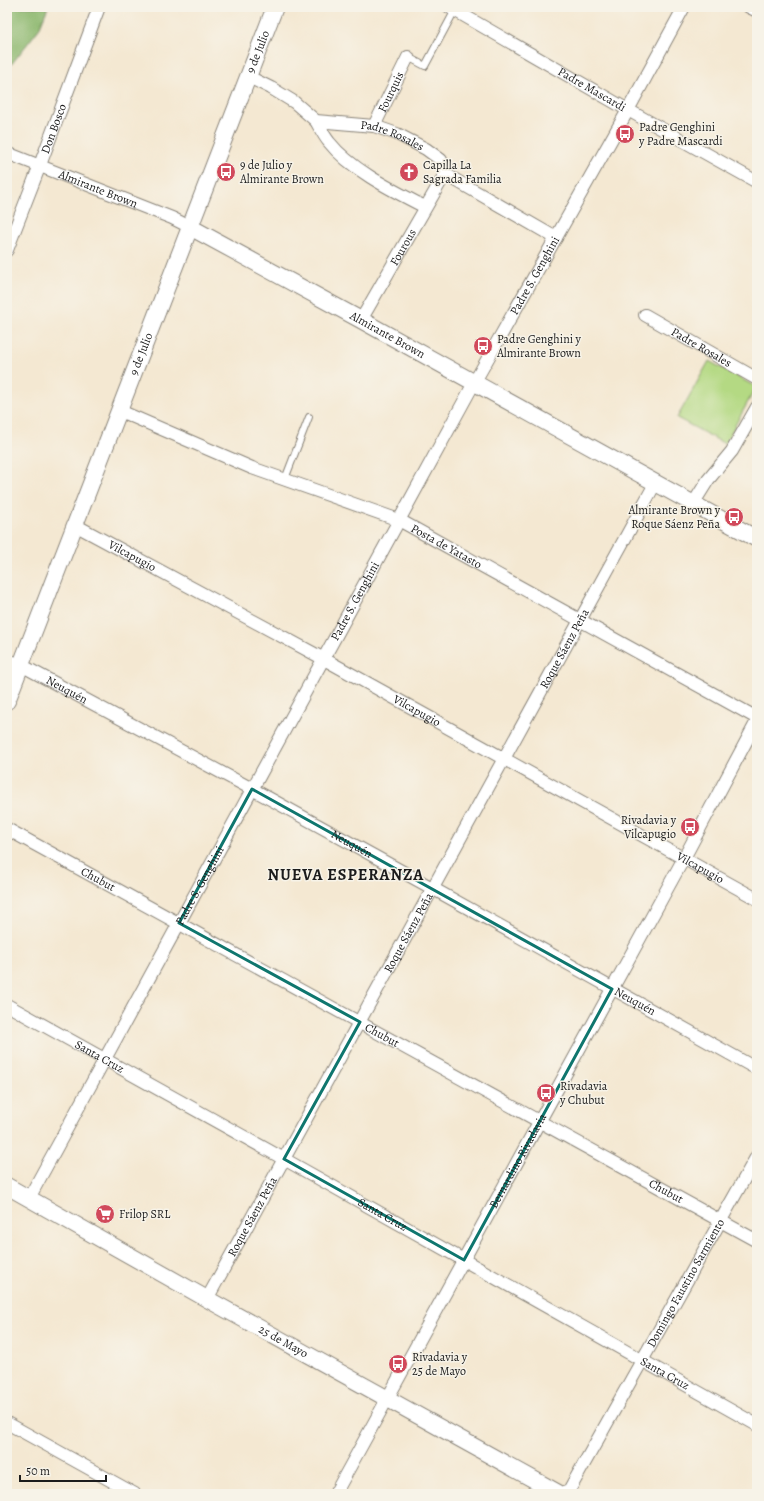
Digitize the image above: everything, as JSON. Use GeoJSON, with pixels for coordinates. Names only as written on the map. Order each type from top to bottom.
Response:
{"type":"FeatureCollection","features":[{"type":"Feature","properties":{"kind":"street","name":"Don Bosco"},"geometry":{"type":"LineString","coordinates":[[7,250],[99,7]]}},
{"type":"Feature","properties":{"kind":"street","name":"9 de Julio"},"geometry":{"type":"LineString","coordinates":[[7,701],[14,663],[75,525],[276,7]]}},
{"type":"Feature","properties":{"kind":"street","name":"Padre S. Genghini"},"geometry":{"type":"LineString","coordinates":[[29,1198],[474,383],[628,110],[684,7]]}},
{"type":"Feature","properties":{"kind":"street"},"geometry":{"type":"LineString","coordinates":[[750,7],[757,11]]}},
{"type":"Feature","properties":{"kind":"street","name":"Padre Mascardi"},"geometry":{"type":"LineString","coordinates":[[452,9],[757,182]]}},
{"type":"Feature","properties":{"kind":"street","name":"Fourquis"},"geometry":{"type":"LineString","coordinates":[[374,126],[408,57]]}},
{"type":"Feature","properties":{"kind":"street"},"geometry":{"type":"LineString","coordinates":[[249,77],[294,102],[316,121],[329,142],[348,160],[376,180],[425,207]]}},
{"type":"Feature","properties":{"kind":"street","name":"Padre Rosales"},"geometry":{"type":"LineString","coordinates":[[316,121],[374,126],[397,134],[426,149],[441,160],[445,174]]}},
{"type":"Feature","properties":{"kind":"street","name":"Almirante Brown"},"geometry":{"type":"LineString","coordinates":[[7,153],[172,218],[361,320],[757,539]]}},
{"type":"Feature","properties":{"kind":"street"},"geometry":{"type":"LineString","coordinates":[[445,174],[556,238]]}},
{"type":"Feature","properties":{"kind":"street","name":"Fourous"},"geometry":{"type":"LineString","coordinates":[[361,320],[445,174]]}},
{"type":"Feature","properties":{"kind":"street","name":"Padre Rosales"},"geometry":{"type":"LineString","coordinates":[[646,315],[757,379]]}},
{"type":"Feature","properties":{"kind":"street"},"geometry":{"type":"LineString","coordinates":[[693,504],[708,480],[732,450],[757,407]]}},
{"type":"Feature","properties":{"kind":"street","name":"Posta de Yatasto"},"geometry":{"type":"LineString","coordinates":[[120,411],[252,468],[399,520],[757,718]]}},
{"type":"Feature","properties":{"kind":"street","name":"Roque Sáenz Peña"},"geometry":{"type":"LineString","coordinates":[[207,1299],[656,482]]}},
{"type":"Feature","properties":{"kind":"street","name":"Vilcapugio"},"geometry":{"type":"LineString","coordinates":[[75,525],[324,659],[757,899]]}},
{"type":"Feature","properties":{"kind":"street","name":"Neuquén"},"geometry":{"type":"LineString","coordinates":[[14,663],[252,789],[757,1069]]}},
{"type":"Feature","properties":{"kind":"street","name":"Bernardino Rivadavia"},"geometry":{"type":"LineString","coordinates":[[335,1494],[684,858],[757,721]]}},
{"type":"Feature","properties":{"kind":"street","name":"Chubut"},"geometry":{"type":"LineString","coordinates":[[7,829],[757,1241]]}},
{"type":"Feature","properties":{"kind":"street","name":"Santa Cruz"},"geometry":{"type":"LineString","coordinates":[[7,1005],[757,1425]]}},
{"type":"Feature","properties":{"kind":"street","name":"Domingo Faustino Sarmiento"},"geometry":{"type":"LineString","coordinates":[[567,1494],[757,1156]]}},
{"type":"Feature","properties":{"kind":"street","name":"25 de Mayo"},"geometry":{"type":"LineString","coordinates":[[7,1186],[207,1299],[560,1494]]}},
{"type":"Feature","properties":{"kind":"street"},"geometry":{"type":"LineString","coordinates":[[7,1423],[135,1494]]}},
{"type":"Feature","properties":{"kind":"lane"},"geometry":{"type":"LineString","coordinates":[[408,57],[425,66],[452,9]]}},
{"type":"Feature","properties":{"kind":"lane"},"geometry":{"type":"LineString","coordinates":[[285,479],[310,417]]}},
{"type":"Feature","properties":{"kind":"highlighted area"},"geometry":{"type":"Polygon","coordinates":[[[252,789],[612,989],[464,1260],[284,1159],[360,1022],[179,923],[252,789]]]}},
{"type":"Feature","properties":{"kind":"green space"},"geometry":{"type":"Polygon","coordinates":[[[7,7],[48,7],[39,29],[7,70],[7,7]]]}},
{"type":"Feature","properties":{"kind":"green space"},"geometry":{"type":"Polygon","coordinates":[[[709,361],[756,387],[725,444],[677,418],[709,361]]]}},
{"type":"Feature","properties":{"kind":"place","name":"Padre Genghini y Padre Mascardi"},"geometry":{"type":"Point","coordinates":[625,134]}},
{"type":"Feature","properties":{"kind":"place","name":"9 de Julio y Almirante Brown"},"geometry":{"type":"Point","coordinates":[226,172]}},
{"type":"Feature","properties":{"kind":"place","name":"Capilla La Sagrada Familia"},"geometry":{"type":"Point","coordinates":[409,172]}},
{"type":"Feature","properties":{"kind":"place","name":"Padre Genghini y Almirante Brown"},"geometry":{"type":"Point","coordinates":[483,346]}},
{"type":"Feature","properties":{"kind":"place","name":"Almirante Brown y Roque Sáenz Peña"},"geometry":{"type":"Point","coordinates":[734,517]}},
{"type":"Feature","properties":{"kind":"place","name":"Rivadavia y Vilcapugio"},"geometry":{"type":"Point","coordinates":[690,827]}},
{"type":"Feature","properties":{"kind":"place","name":"Rivadavia y Chubut"},"geometry":{"type":"Point","coordinates":[546,1093]}},
{"type":"Feature","properties":{"kind":"place","name":"Frilop SRL"},"geometry":{"type":"Point","coordinates":[105,1214]}},
{"type":"Feature","properties":{"kind":"place","name":"Rivadavia y 25 de Mayo"},"geometry":{"type":"Point","coordinates":[398,1364]}},
{"type":"Feature","properties":{"kind":"district","name":"NUEVA ESPERANZA"},"geometry":{"type":"Point","coordinates":[346,874]}}]}
